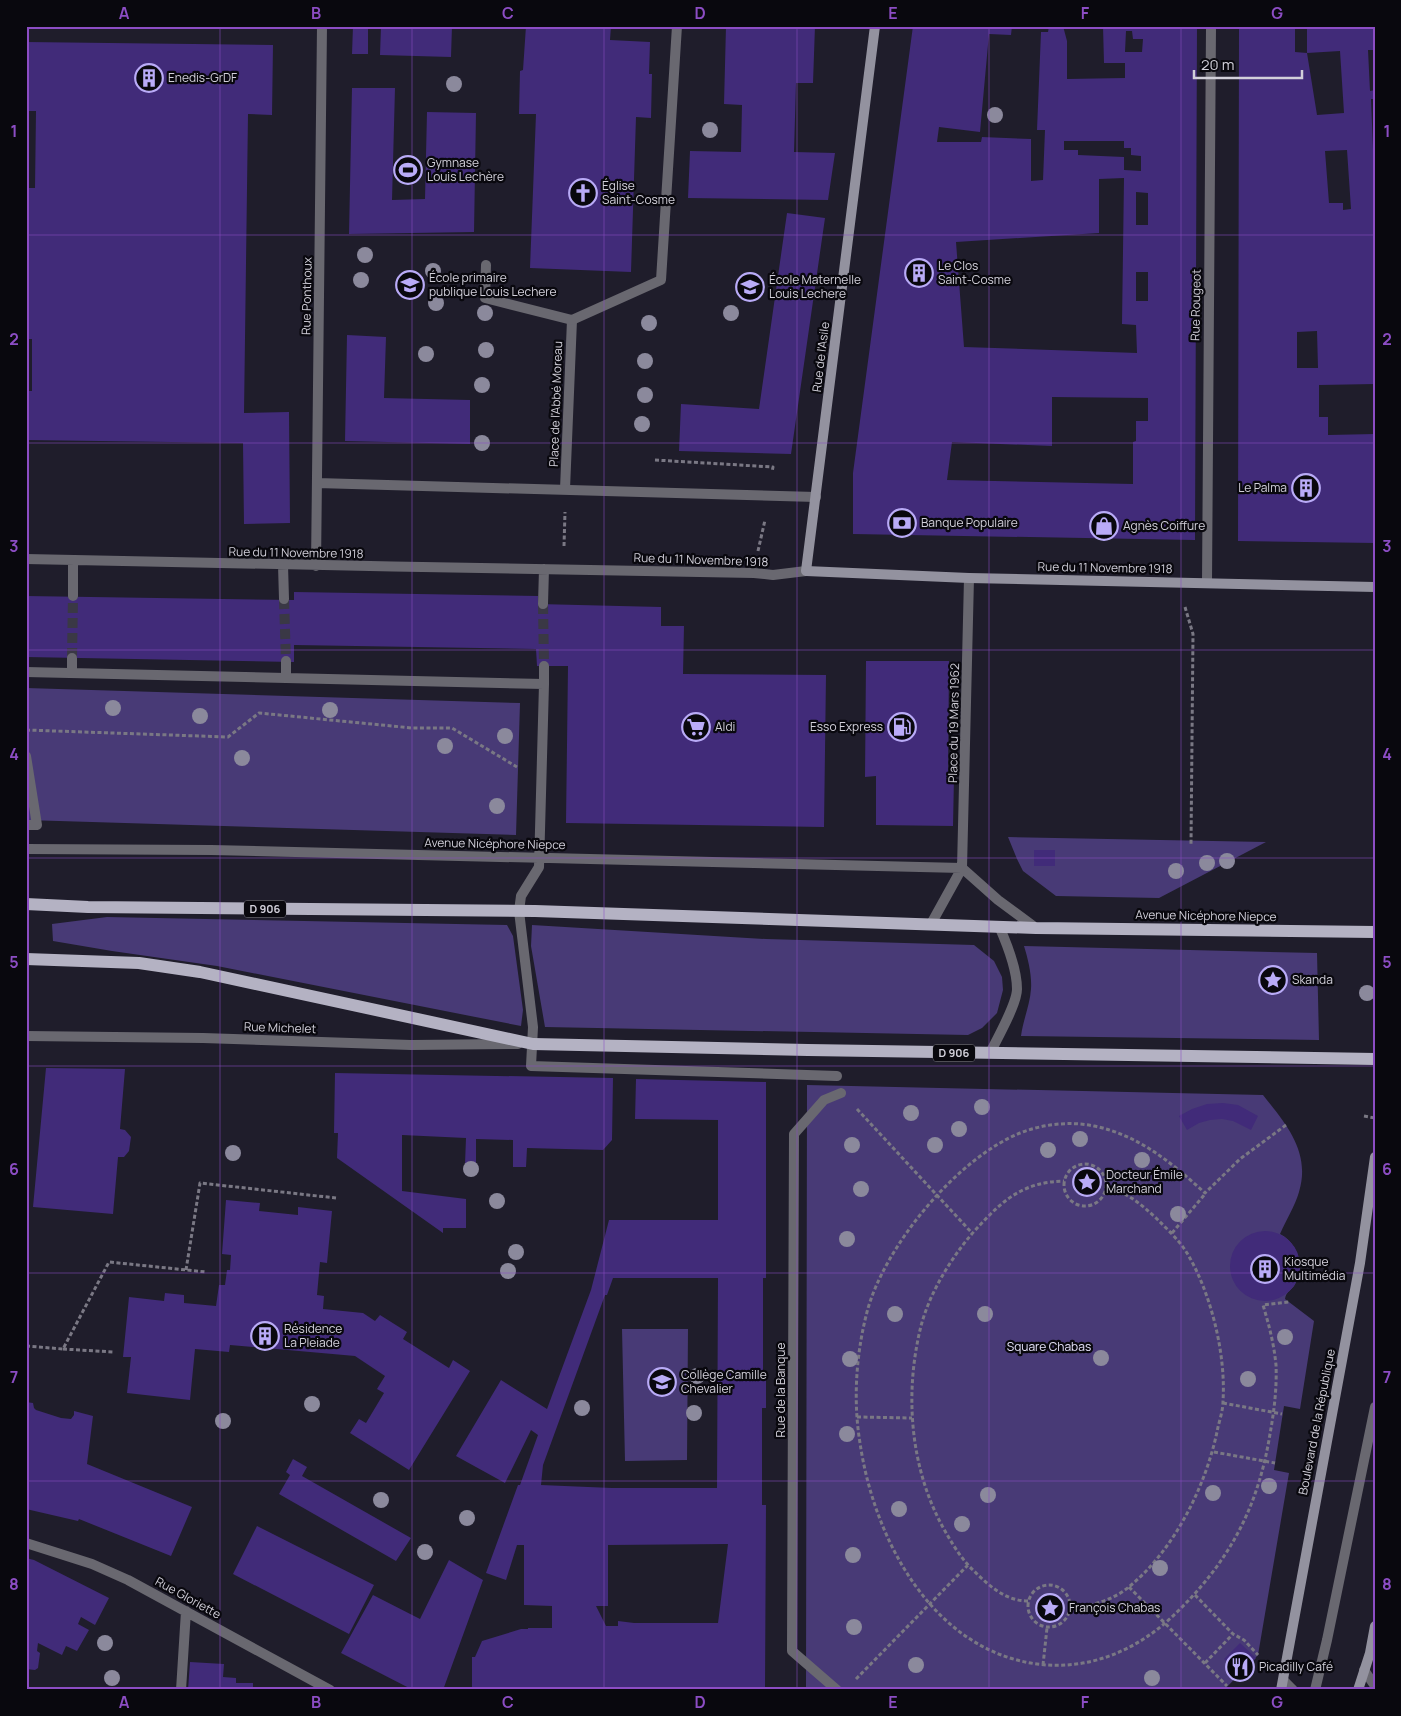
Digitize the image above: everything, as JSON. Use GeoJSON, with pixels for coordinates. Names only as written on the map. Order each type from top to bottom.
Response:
{"type":"FeatureCollection","features":[{"type":"Feature","properties":{"kind":"main road","name":"Avenue Nicéphore Niepce"},"geometry":{"type":"LineString","coordinates":[[26,904],[88,907],[519,911],[1036,928],[1375,932]]}},
{"type":"Feature","properties":{"kind":"main road","name":"D 906"},"geometry":{"type":"LineString","coordinates":[[26,959],[139,962],[200,972],[533,1044],[1375,1058]]}},
{"type":"Feature","properties":{"kind":"street","name":"Rue Ponthoux"},"geometry":{"type":"LineString","coordinates":[[316,566],[322,26]]}},
{"type":"Feature","properties":{"kind":"street"},"geometry":{"type":"LineString","coordinates":[[486,265],[485,298],[572,320],[661,280],[677,26]]}},
{"type":"Feature","properties":{"kind":"street","name":"Rue de l'Asile"},"geometry":{"type":"LineString","coordinates":[[806,571],[875,26]]}},
{"type":"Feature","properties":{"kind":"street","name":"Rue Rougeot"},"geometry":{"type":"LineString","coordinates":[[1207,583],[1211,26]]}},
{"type":"Feature","properties":{"kind":"street","name":"Place de l'Abbé Moreau"},"geometry":{"type":"LineString","coordinates":[[565,489],[572,320]]}},
{"type":"Feature","properties":{"kind":"street"},"geometry":{"type":"LineString","coordinates":[[317,483],[816,497]]}},
{"type":"Feature","properties":{"kind":"street","name":"Rue du 11 Novembre 1918"},"geometry":{"type":"LineString","coordinates":[[26,560],[283,566],[564,569],[773,575],[806,571],[969,578],[1375,586]]}},
{"type":"Feature","properties":{"kind":"street"},"geometry":{"type":"LineString","coordinates":[[73,560],[73,596]]}},
{"type":"Feature","properties":{"kind":"street"},"geometry":{"type":"LineString","coordinates":[[283,566],[284,599]]}},
{"type":"Feature","properties":{"kind":"street"},"geometry":{"type":"LineString","coordinates":[[544,569],[544,604]]}},
{"type":"Feature","properties":{"kind":"street","name":"Place du 19 Mars 1962"},"geometry":{"type":"LineString","coordinates":[[962,868],[969,578]]}},
{"type":"Feature","properties":{"kind":"street"},"geometry":{"type":"LineString","coordinates":[[72,658],[72,673]]}},
{"type":"Feature","properties":{"kind":"street"},"geometry":{"type":"LineString","coordinates":[[286,661],[286,678]]}},
{"type":"Feature","properties":{"kind":"street"},"geometry":{"type":"LineString","coordinates":[[544,666],[540,858],[539,867],[521,896],[519,911],[533,1027],[531,1066],[838,1076]]}},
{"type":"Feature","properties":{"kind":"street"},"geometry":{"type":"LineString","coordinates":[[26,672],[544,684]]}},
{"type":"Feature","properties":{"kind":"street"},"geometry":{"type":"LineString","coordinates":[[26,756],[37,825],[26,825]]}},
{"type":"Feature","properties":{"kind":"street","name":"Avenue Nicéphore Niepce"},"geometry":{"type":"LineString","coordinates":[[26,849],[211,850],[962,868]]}},
{"type":"Feature","properties":{"kind":"street"},"geometry":{"type":"LineString","coordinates":[[931,924],[962,868],[998,900],[1036,928]]}},
{"type":"Feature","properties":{"kind":"street"},"geometry":{"type":"LineString","coordinates":[[990,1053],[1013,1004],[1017,990],[1007,944],[999,926]]}},
{"type":"Feature","properties":{"kind":"street","name":"Rue Michelet"},"geometry":{"type":"LineString","coordinates":[[26,1036],[203,1038],[412,1045],[533,1044]]}},
{"type":"Feature","properties":{"kind":"street","name":"Rue de la Banque"},"geometry":{"type":"LineString","coordinates":[[837,1690],[792,1651],[794,1134],[824,1100],[841,1093]]}},
{"type":"Feature","properties":{"kind":"street","name":"Boulevard de la République"},"geometry":{"type":"LineString","coordinates":[[1282,1685],[1360,1263],[1375,1158]]}},
{"type":"Feature","properties":{"kind":"street"},"geometry":{"type":"LineString","coordinates":[[1315,1690],[1375,1408]]}},
{"type":"Feature","properties":{"kind":"street","name":"Rue Gloriette"},"geometry":{"type":"LineString","coordinates":[[26,1543],[92,1564],[128,1580],[186,1611],[313,1685],[330,1690]]}},
{"type":"Feature","properties":{"kind":"street"},"geometry":{"type":"LineString","coordinates":[[181,1690],[186,1611]]}},
{"type":"Feature","properties":{"kind":"street"},"geometry":{"type":"LineString","coordinates":[[1358,1690],[1370,1653],[1375,1626]]}},
{"type":"Feature","properties":{"kind":"street"},"geometry":{"type":"LineString","coordinates":[[1364,1670],[1375,1686]]}},
{"type":"Feature","properties":{"kind":"street"},"geometry":{"type":"LineString","coordinates":[[1282,1685],[1293,1690]]}},
{"type":"Feature","properties":{"kind":"path"},"geometry":{"type":"LineString","coordinates":[[564,569],[565,489]]}},
{"type":"Feature","properties":{"kind":"path"},"geometry":{"type":"LineString","coordinates":[[1177,582],[1193,634],[1191,845]]}},
{"type":"Feature","properties":{"kind":"path"},"geometry":{"type":"LineString","coordinates":[[26,730],[228,737],[259,713],[412,728],[452,728],[541,781]]}},
{"type":"Feature","properties":{"kind":"path"},"geometry":{"type":"LineString","coordinates":[[841,1093],[972,1233]]}},
{"type":"Feature","properties":{"kind":"path"},"geometry":{"type":"LineString","coordinates":[[1364,1116],[1375,1118]]}},
{"type":"Feature","properties":{"kind":"path"},"geometry":{"type":"LineString","coordinates":[[1205,1193],[1160,1155],[1128,1137],[1095,1126],[1069,1124],[1043,1126],[1018,1134],[995,1146],[955,1176],[937,1194],[916,1220],[893,1254],[867,1310],[860,1348],[857,1417],[866,1475],[884,1530],[899,1560],[929,1604],[951,1626],[992,1652],[1016,1661],[1043,1665],[1068,1666],[1122,1652],[1166,1624],[1211,1576],[1228,1551],[1255,1496],[1265,1462],[1274,1412],[1276,1367],[1271,1332],[1263,1305],[1289,1302]]}},
{"type":"Feature","properties":{"kind":"path"},"geometry":{"type":"LineString","coordinates":[[1172,1233],[1205,1193],[1240,1159],[1286,1125]]}},
{"type":"Feature","properties":{"kind":"path"},"geometry":{"type":"LineString","coordinates":[[1084,1164],[1091,1164],[1103,1173],[1106,1187],[1101,1200],[1088,1206],[1082,1206],[1075,1204],[1066,1195],[1064,1181],[1066,1174],[1071,1169],[1084,1164]]}},
{"type":"Feature","properties":{"kind":"path"},"geometry":{"type":"LineString","coordinates":[[1028,1602],[1017,1601],[1003,1595],[986,1583],[968,1565],[952,1544],[938,1518],[926,1488],[916,1454],[912,1418],[912,1389],[915,1358],[922,1324],[933,1295],[951,1261],[972,1233],[990,1214],[1014,1194],[1036,1184],[1064,1181]]}},
{"type":"Feature","properties":{"kind":"path"},"geometry":{"type":"LineString","coordinates":[[186,1270],[200,1183],[336,1198]]}},
{"type":"Feature","properties":{"kind":"path"},"geometry":{"type":"LineString","coordinates":[[1070,1608],[1096,1603],[1112,1597],[1129,1587],[1154,1562],[1186,1516],[1202,1486],[1214,1452],[1223,1402],[1222,1370],[1217,1335],[1208,1300],[1186,1252],[1172,1233],[1142,1204],[1121,1191],[1106,1187]]}},
{"type":"Feature","properties":{"kind":"path"},"geometry":{"type":"LineString","coordinates":[[63,1349],[109,1262],[206,1272]]}},
{"type":"Feature","properties":{"kind":"path"},"geometry":{"type":"LineString","coordinates":[[26,1346],[114,1352]]}},
{"type":"Feature","properties":{"kind":"path"},"geometry":{"type":"LineString","coordinates":[[1223,1402],[1282,1414]]}},
{"type":"Feature","properties":{"kind":"path"},"geometry":{"type":"LineString","coordinates":[[857,1417],[912,1418]]}},
{"type":"Feature","properties":{"kind":"path"},"geometry":{"type":"LineString","coordinates":[[1214,1452],[1275,1463]]}},
{"type":"Feature","properties":{"kind":"path"},"geometry":{"type":"LineString","coordinates":[[852,1683],[968,1565]]}},
{"type":"Feature","properties":{"kind":"path"},"geometry":{"type":"LineString","coordinates":[[1049,1584],[1063,1589],[1070,1602],[1070,1608],[1065,1621],[1054,1627],[1047,1628],[1040,1626],[1030,1616],[1028,1602],[1036,1589],[1049,1584]]}},
{"type":"Feature","properties":{"kind":"path"},"geometry":{"type":"LineString","coordinates":[[1129,1587],[1227,1686]]}},
{"type":"Feature","properties":{"kind":"path"},"geometry":{"type":"LineString","coordinates":[[1195,1595],[1233,1634],[1244,1640],[1258,1655]]}},
{"type":"Feature","properties":{"kind":"path"},"geometry":{"type":"LineString","coordinates":[[1043,1665],[1047,1628]]}},
{"type":"Feature","properties":{"kind":"path"},"geometry":{"type":"LineString","coordinates":[[1205,1663],[1233,1634]]}},
{"type":"Feature","properties":{"kind":"green space"},"geometry":{"type":"Polygon","coordinates":[[[26,688],[520,703],[516,835],[26,820],[26,688]]]}},
{"type":"Feature","properties":{"kind":"green space"},"geometry":{"type":"Polygon","coordinates":[[[1008,837],[1266,842],[1159,898],[1056,896],[1023,871],[1008,837]]]}},
{"type":"Feature","properties":{"kind":"green space"},"geometry":{"type":"Polygon","coordinates":[[[107,917],[507,925],[513,936],[523,1010],[521,1026],[217,966],[53,941],[52,924],[107,917]]]}},
{"type":"Feature","properties":{"kind":"green space"},"geometry":{"type":"Polygon","coordinates":[[[532,925],[766,939],[974,945],[994,961],[1002,977],[1003,990],[997,1013],[982,1028],[968,1035],[545,1027],[531,946],[532,925]]]}},
{"type":"Feature","properties":{"kind":"green space"},"geometry":{"type":"Polygon","coordinates":[[[1024,946],[1317,953],[1319,1040],[1021,1036],[1031,989],[1030,973],[1024,946]]]}},
{"type":"Feature","properties":{"kind":"green space","name":"Square Chabas"},"geometry":{"type":"Polygon","coordinates":[[[807,1085],[1263,1095],[1288,1128],[1299,1151],[1302,1164],[1302,1178],[1299,1192],[1280,1234],[1296,1250],[1300,1264],[1298,1279],[1287,1293],[1285,1299],[1314,1321],[1300,1409],[1284,1406],[1274,1470],[1289,1473],[1258,1655],[1224,1690],[806,1690],[807,1085]]]}},
{"type":"Feature","properties":{"kind":"green space"},"geometry":{"type":"Polygon","coordinates":[[[622,1329],[688,1329],[687,1460],[625,1461],[622,1329]]]}},
{"type":"Feature","properties":{"kind":"building"},"geometry":{"type":"Polygon","coordinates":[[[353,26],[368,26],[368,54],[352,54],[353,26]]]}},
{"type":"Feature","properties":{"kind":"building"},"geometry":{"type":"Polygon","coordinates":[[[381,26],[452,26],[451,57],[380,55],[381,26]]]}},
{"type":"Feature","properties":{"kind":"building","name":"Église Saint-Cosme"},"geometry":{"type":"Polygon","coordinates":[[[526,26],[611,26],[610,40],[650,42],[649,74],[652,74],[651,118],[636,117],[631,272],[530,268],[536,114],[519,114],[520,71],[523,70],[526,26]]]}},
{"type":"Feature","properties":{"kind":"building"},"geometry":{"type":"Polygon","coordinates":[[[726,26],[815,26],[813,83],[796,83],[794,152],[835,153],[828,200],[688,198],[690,151],[741,152],[742,105],[724,104],[726,26]]]}},
{"type":"Feature","properties":{"kind":"building"},"geometry":{"type":"Polygon","coordinates":[[[913,26],[1012,26],[1011,35],[989,34],[980,132],[939,127],[937,142],[981,142],[982,137],[1031,139],[1031,181],[1043,180],[1045,130],[1037,130],[1041,32],[1048,32],[1049,26],[1063,26],[1067,41],[1067,79],[1125,78],[1125,63],[1104,63],[1103,26],[1197,26],[1195,540],[853,534],[853,473],[913,26]],[[1126,31],[1125,52],[1142,52],[1143,39],[1133,39],[1132,31],[1126,31]],[[1064,141],[1064,150],[1078,150],[1078,155],[1124,157],[1124,170],[1141,171],[1141,156],[1131,155],[1131,148],[1124,148],[1124,141],[1064,141]],[[1124,178],[1099,179],[1099,233],[956,242],[964,347],[1137,353],[1136,325],[1122,324],[1124,178]],[[1136,192],[1136,225],[1148,225],[1148,193],[1136,192]],[[1136,272],[1136,301],[1148,301],[1148,272],[1136,272]],[[1052,397],[1052,446],[952,442],[947,480],[1133,484],[1133,442],[1136,441],[1136,421],[1148,421],[1148,398],[1052,397]]]}},
{"type":"Feature","properties":{"kind":"building"},"geometry":{"type":"Polygon","coordinates":[[[1295,26],[1295,52],[1307,53],[1307,26],[1375,26],[1375,50],[1368,50],[1370,91],[1375,90],[1375,99],[1371,99],[1373,149],[1375,149],[1375,384],[1319,385],[1319,417],[1328,417],[1328,435],[1375,434],[1375,543],[1238,541],[1239,27],[1295,26]],[[1340,51],[1307,53],[1317,115],[1344,113],[1340,51]],[[1347,150],[1325,151],[1329,203],[1343,203],[1343,210],[1351,209],[1347,150]],[[1317,331],[1297,332],[1297,368],[1318,368],[1317,331]]]}},
{"type":"Feature","properties":{"kind":"building"},"geometry":{"type":"Polygon","coordinates":[[[26,42],[273,45],[272,115],[248,114],[244,413],[289,412],[290,523],[244,524],[243,443],[26,440],[26,391],[32,391],[32,339],[26,339],[26,188],[35,188],[36,111],[26,111],[26,42]]]}},
{"type":"Feature","properties":{"kind":"building"},"geometry":{"type":"Polygon","coordinates":[[[352,88],[395,88],[392,200],[425,199],[427,112],[476,113],[474,232],[349,234],[352,88]]]}},
{"type":"Feature","properties":{"kind":"building"},"geometry":{"type":"Polygon","coordinates":[[[787,213],[825,218],[791,454],[679,451],[681,404],[759,409],[787,213]]]}},
{"type":"Feature","properties":{"kind":"building"},"geometry":{"type":"Polygon","coordinates":[[[347,335],[386,337],[384,398],[470,400],[470,444],[345,441],[347,335]]]}},
{"type":"Feature","properties":{"kind":"building"},"geometry":{"type":"Polygon","coordinates":[[[294,592],[538,596],[538,604],[661,607],[661,626],[684,626],[683,674],[826,675],[824,827],[566,823],[568,666],[537,666],[536,649],[294,645],[294,662],[26,657],[26,596],[294,600],[294,592]]]}},
{"type":"Feature","properties":{"kind":"building"},"geometry":{"type":"Polygon","coordinates":[[[866,661],[949,661],[948,777],[954,777],[953,826],[876,825],[876,776],[865,777],[866,661]]]}},
{"type":"Feature","properties":{"kind":"building"},"geometry":{"type":"Polygon","coordinates":[[[1034,850],[1055,850],[1055,866],[1034,866],[1034,850]]]}},
{"type":"Feature","properties":{"kind":"building"},"geometry":{"type":"Polygon","coordinates":[[[46,1068],[125,1069],[120,1129],[125,1130],[131,1137],[129,1151],[124,1157],[118,1157],[113,1214],[33,1207],[46,1068]]]}},
{"type":"Feature","properties":{"kind":"building"},"geometry":{"type":"Polygon","coordinates":[[[335,1073],[613,1078],[612,1140],[603,1150],[527,1148],[526,1167],[513,1167],[513,1140],[476,1139],[476,1163],[465,1164],[466,1138],[402,1135],[402,1191],[466,1199],[466,1228],[443,1228],[443,1233],[337,1158],[338,1133],[334,1133],[335,1073]]]}},
{"type":"Feature","properties":{"kind":"building"},"geometry":{"type":"Polygon","coordinates":[[[636,1079],[766,1082],[766,1278],[763,1278],[763,1373],[766,1373],[766,1408],[762,1408],[762,1505],[766,1505],[765,1690],[472,1690],[472,1657],[475,1657],[482,1641],[521,1629],[552,1628],[552,1606],[524,1605],[524,1545],[517,1545],[506,1580],[486,1573],[538,1435],[531,1430],[505,1483],[456,1456],[501,1380],[547,1409],[591,1290],[609,1220],[718,1220],[718,1120],[635,1119],[636,1079]],[[613,1278],[607,1295],[605,1295],[543,1465],[541,1485],[612,1488],[717,1488],[718,1278],[613,1278]],[[728,1544],[608,1545],[608,1606],[596,1606],[606,1626],[618,1626],[618,1621],[634,1623],[718,1623],[728,1544]]]}},
{"type":"Feature","properties":{"kind":"building"},"geometry":{"type":"Polygon","coordinates":[[[1223,1103],[1238,1105],[1258,1116],[1251,1130],[1233,1121],[1222,1119],[1199,1123],[1187,1130],[1179,1116],[1207,1104],[1223,1103]]]}},
{"type":"Feature","properties":{"kind":"building","name":"Résidence La Pleiade"},"geometry":{"type":"Polygon","coordinates":[[[226,1200],[260,1203],[259,1211],[298,1215],[298,1207],[332,1211],[327,1263],[320,1262],[317,1295],[324,1296],[323,1309],[363,1313],[375,1321],[380,1315],[407,1332],[403,1339],[449,1368],[453,1360],[470,1371],[409,1470],[350,1433],[359,1419],[366,1423],[384,1393],[377,1389],[385,1376],[355,1356],[230,1345],[229,1352],[195,1349],[190,1400],[127,1393],[131,1357],[123,1357],[129,1297],[164,1301],[165,1293],[184,1295],[184,1303],[216,1306],[219,1285],[225,1285],[227,1270],[230,1270],[231,1255],[222,1254],[226,1200]]]}},
{"type":"Feature","properties":{"kind":"building","name":"Kiosque Multimédia"},"geometry":{"type":"Polygon","coordinates":[[[1265,1231],[1278,1234],[1290,1241],[1297,1253],[1300,1266],[1297,1279],[1290,1291],[1278,1298],[1265,1301],[1252,1298],[1240,1291],[1233,1279],[1230,1266],[1233,1253],[1240,1241],[1252,1234],[1265,1231]]]}},
{"type":"Feature","properties":{"kind":"building"},"geometry":{"type":"Polygon","coordinates":[[[26,1402],[33,1403],[36,1410],[61,1418],[71,1419],[74,1411],[93,1416],[87,1464],[192,1507],[171,1556],[79,1519],[78,1521],[26,1509],[26,1402]]]}},
{"type":"Feature","properties":{"kind":"building"},"geometry":{"type":"Polygon","coordinates":[[[293,1459],[307,1467],[302,1476],[411,1538],[396,1561],[279,1494],[290,1475],[286,1472],[293,1459]]]}},
{"type":"Feature","properties":{"kind":"building"},"geometry":{"type":"Polygon","coordinates":[[[257,1526],[374,1585],[349,1634],[233,1574],[257,1526]]]}},
{"type":"Feature","properties":{"kind":"building"},"geometry":{"type":"Polygon","coordinates":[[[26,1558],[34,1560],[109,1598],[95,1625],[81,1617],[78,1624],[89,1630],[77,1651],[66,1646],[62,1655],[38,1643],[37,1651],[40,1653],[38,1668],[35,1670],[26,1669],[26,1558]]]}},
{"type":"Feature","properties":{"kind":"building"},"geometry":{"type":"Polygon","coordinates":[[[449,1560],[483,1580],[443,1690],[413,1690],[341,1653],[373,1595],[420,1619],[449,1560]]]}},
{"type":"Feature","properties":{"kind":"building","name":"Picadilly Café"},"geometry":{"type":"Polygon","coordinates":[[[1240,1643],[1256,1658],[1240,1675],[1224,1659],[1240,1643]]]}},
{"type":"Feature","properties":{"kind":"building"},"geometry":{"type":"Polygon","coordinates":[[[190,1662],[224,1664],[223,1677],[236,1678],[236,1683],[253,1683],[253,1690],[188,1690],[190,1662]]]}},
{"type":"Feature","properties":{"kind":"tunnel"},"geometry":{"type":"LineString","coordinates":[[72,658],[73,596]]}},
{"type":"Feature","properties":{"kind":"tunnel"},"geometry":{"type":"LineString","coordinates":[[284,599],[286,661]]}},
{"type":"Feature","properties":{"kind":"tunnel"},"geometry":{"type":"LineString","coordinates":[[543,604],[544,666]]}},
{"type":"Feature","properties":{"kind":"place","name":"Enedis-GrDF"},"geometry":{"type":"Point","coordinates":[149,78]}},
{"type":"Feature","properties":{"kind":"place","name":"Gymnase Louis Lechère"},"geometry":{"type":"Point","coordinates":[408,170]}},
{"type":"Feature","properties":{"kind":"place","name":"Église Saint-Cosme"},"geometry":{"type":"Point","coordinates":[583,193]}},
{"type":"Feature","properties":{"kind":"place","name":"Le Clos Saint-Cosme"},"geometry":{"type":"Point","coordinates":[919,273]}},
{"type":"Feature","properties":{"kind":"place","name":"École primaire publique Louis Lechere"},"geometry":{"type":"Point","coordinates":[410,285]}},
{"type":"Feature","properties":{"kind":"place","name":"École Maternelle Louis Lechere"},"geometry":{"type":"Point","coordinates":[750,287]}},
{"type":"Feature","properties":{"kind":"place","name":"Le Palma"},"geometry":{"type":"Point","coordinates":[1306,488]}},
{"type":"Feature","properties":{"kind":"place","name":"Banque Populaire"},"geometry":{"type":"Point","coordinates":[902,523]}},
{"type":"Feature","properties":{"kind":"place","name":"Agnès Coiffure"},"geometry":{"type":"Point","coordinates":[1104,526]}},
{"type":"Feature","properties":{"kind":"place","name":"Aldi"},"geometry":{"type":"Point","coordinates":[696,727]}},
{"type":"Feature","properties":{"kind":"place","name":"Esso Express"},"geometry":{"type":"Point","coordinates":[902,727]}},
{"type":"Feature","properties":{"kind":"place","name":"Skanda"},"geometry":{"type":"Point","coordinates":[1273,980]}},
{"type":"Feature","properties":{"kind":"place","name":"Docteur Émile Marchand"},"geometry":{"type":"Point","coordinates":[1087,1182]}},
{"type":"Feature","properties":{"kind":"place","name":"Kiosque Multimédia"},"geometry":{"type":"Point","coordinates":[1265,1269]}},
{"type":"Feature","properties":{"kind":"place","name":"Résidence La Pleiade"},"geometry":{"type":"Point","coordinates":[265,1336]}},
{"type":"Feature","properties":{"kind":"place","name":"Collège Camille Chevalier"},"geometry":{"type":"Point","coordinates":[662,1382]}},
{"type":"Feature","properties":{"kind":"place","name":"François Chabas"},"geometry":{"type":"Point","coordinates":[1050,1608]}},
{"type":"Feature","properties":{"kind":"place","name":"Picadilly Café"},"geometry":{"type":"Point","coordinates":[1240,1667]}}]}
